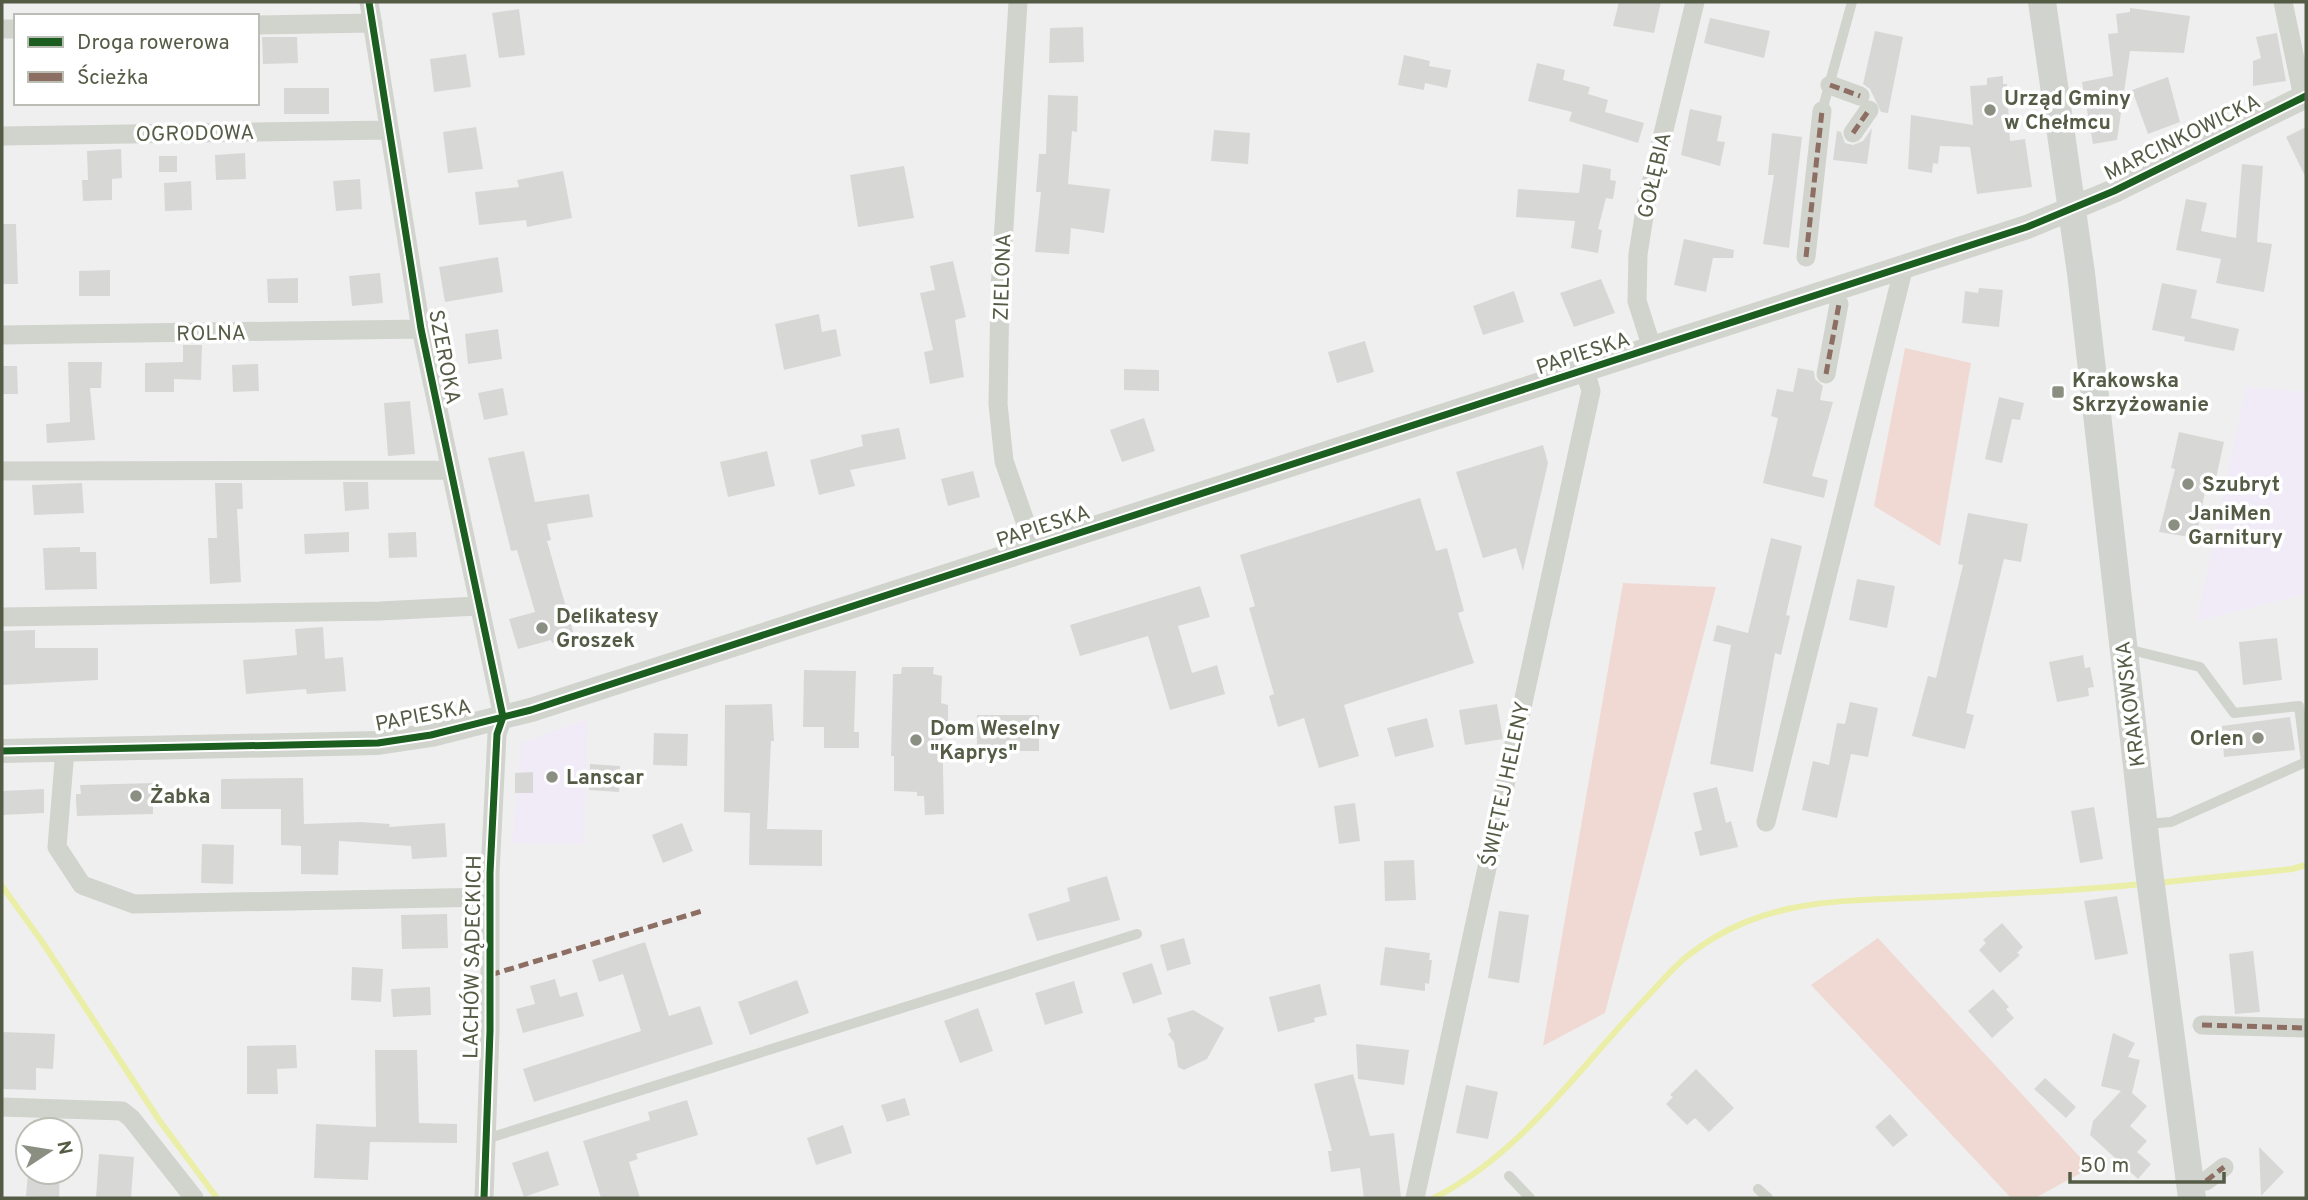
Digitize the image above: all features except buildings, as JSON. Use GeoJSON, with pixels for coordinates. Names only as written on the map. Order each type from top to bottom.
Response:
{"type":"FeatureCollection","features":[{"type":"Feature","properties":{"kind":"main road","name":"KRAKOWSKA"},"geometry":{"type":"LineString","coordinates":[[2042,2],[2072,208],[2148,863],[2199,1190]]}},
{"type":"Feature","properties":{"kind":"street","name":"SZEROKA"},"geometry":{"type":"LineString","coordinates":[[369,2],[421,329],[503,717]]}},
{"type":"Feature","properties":{"kind":"street","name":"ZIELONA"},"geometry":{"type":"LineString","coordinates":[[1018,2],[1000,290],[998,404],[1004,461],[1034,547]]}},
{"type":"Feature","properties":{"kind":"street","name":"GOŁĘBIA"},"geometry":{"type":"LineString","coordinates":[[1652,348],[1637,301],[1638,254],[1646,204],[1695,2]]}},
{"type":"Feature","properties":{"kind":"street"},"geometry":{"type":"LineString","coordinates":[[2283,2],[2305,97]]}},
{"type":"Feature","properties":{"kind":"street"},"geometry":{"type":"LineString","coordinates":[[259,25],[373,23]]}},
{"type":"Feature","properties":{"kind":"street"},"geometry":{"type":"LineString","coordinates":[[1830,85],[1865,103],[1853,134]]}},
{"type":"Feature","properties":{"kind":"street","name":"MARCINKOWICKA"},"geometry":{"type":"LineString","coordinates":[[2072,208],[2305,97]]}},
{"type":"Feature","properties":{"kind":"street"},"geometry":{"type":"LineString","coordinates":[[1807,257],[1822,111]]}},
{"type":"Feature","properties":{"kind":"street","name":"OGRODOWA"},"geometry":{"type":"LineString","coordinates":[[2,136],[389,131]]}},
{"type":"Feature","properties":{"kind":"street","name":"PAPIESKA"},"geometry":{"type":"LineString","coordinates":[[2,751],[378,743],[431,735],[503,717],[1585,371],[2028,227],[2072,208]]}},
{"type":"Feature","properties":{"kind":"street"},"geometry":{"type":"LineString","coordinates":[[1766,822],[1904,266]]}},
{"type":"Feature","properties":{"kind":"street"},"geometry":{"type":"LineString","coordinates":[[1826,374],[1839,304]]}},
{"type":"Feature","properties":{"kind":"street","name":"ROLNA"},"geometry":{"type":"LineString","coordinates":[[2,335],[421,329]]}},
{"type":"Feature","properties":{"kind":"street","name":"ŚWIĘTEJ HELENY"},"geometry":{"type":"LineString","coordinates":[[1417,1190],[1591,391],[1585,371]]}},
{"type":"Feature","properties":{"kind":"street"},"geometry":{"type":"LineString","coordinates":[[2,471],[450,470]]}},
{"type":"Feature","properties":{"kind":"street"},"geometry":{"type":"LineString","coordinates":[[2,617],[366,611],[478,606]]}},
{"type":"Feature","properties":{"kind":"street","name":"LACHÓW SĄDECKICH"},"geometry":{"type":"LineString","coordinates":[[484,1198],[490,897],[497,734],[503,717]]}},
{"type":"Feature","properties":{"kind":"street"},"geometry":{"type":"LineString","coordinates":[[65,750],[57,847],[82,885],[134,904],[490,897]]}},
{"type":"Feature","properties":{"kind":"street"},"geometry":{"type":"LineString","coordinates":[[2202,1025],[2306,1028]]}},
{"type":"Feature","properties":{"kind":"street"},"geometry":{"type":"LineString","coordinates":[[2,1107],[122,1111],[131,1118],[194,1198]]}},
{"type":"Feature","properties":{"kind":"street"},"geometry":{"type":"LineString","coordinates":[[2199,1190],[2224,1167]]}},
{"type":"Feature","properties":{"kind":"lane"},"geometry":{"type":"LineString","coordinates":[[1822,111],[1852,2]]}},
{"type":"Feature","properties":{"kind":"lane"},"geometry":{"type":"LineString","coordinates":[[2124,649],[2200,667],[2234,713],[2299,706],[2306,762],[2171,822],[2144,824]]}},
{"type":"Feature","properties":{"kind":"lane"},"geometry":{"type":"LineString","coordinates":[[486,1139],[1137,934]]}},
{"type":"Feature","properties":{"kind":"lane"},"geometry":{"type":"LineString","coordinates":[[1509,1176],[1530,1198]]}},
{"type":"Feature","properties":{"kind":"lane"},"geometry":{"type":"LineString","coordinates":[[1758,1189],[1768,1198]]}},
{"type":"Feature","properties":{"kind":"shaded area"},"geometry":{"type":"Polygon","coordinates":[[[1905,348],[1971,363],[1940,546],[1874,506],[1905,348]]]}},
{"type":"Feature","properties":{"kind":"shaded area"},"geometry":{"type":"Polygon","coordinates":[[[2246,387],[2306,392],[2306,594],[2197,621],[2246,387]]]}},
{"type":"Feature","properties":{"kind":"shaded area"},"geometry":{"type":"Polygon","coordinates":[[[1623,583],[1716,587],[1605,1013],[1543,1046],[1623,583]]]}},
{"type":"Feature","properties":{"kind":"shaded area"},"geometry":{"type":"Polygon","coordinates":[[[587,719],[584,844],[512,843],[521,743],[587,719]]]}},
{"type":"Feature","properties":{"kind":"shaded area"},"geometry":{"type":"Polygon","coordinates":[[[1878,938],[2090,1168],[2035,1198],[2011,1198],[1811,985],[1878,938]]]}},
{"type":"Feature","properties":{"kind":"waterway"},"geometry":{"type":"LineString","coordinates":[[2157,883],[2292,869],[2306,865]]}},
{"type":"Feature","properties":{"kind":"waterway"},"geometry":{"type":"LineString","coordinates":[[1434,1198],[1466,1179],[1523,1133],[1680,962],[1714,938],[1743,923],[1804,906],[1836,902],[2142,884]]}},
{"type":"Feature","properties":{"kind":"waterway"},"geometry":{"type":"LineString","coordinates":[[2,886],[43,943],[159,1120],[217,1198]]}},
{"type":"Feature","properties":{"kind":"marked path"},"geometry":{"type":"LineString","coordinates":[[1830,85],[1860,96]]}},
{"type":"Feature","properties":{"kind":"marked path"},"geometry":{"type":"LineString","coordinates":[[1853,133],[1869,110]]}},
{"type":"Feature","properties":{"kind":"marked path"},"geometry":{"type":"LineString","coordinates":[[1806,257],[1822,111]]}},
{"type":"Feature","properties":{"kind":"marked path"},"geometry":{"type":"LineString","coordinates":[[1826,374],[1839,304]]}},
{"type":"Feature","properties":{"kind":"marked path"},"geometry":{"type":"LineString","coordinates":[[490,975],[702,911]]}},
{"type":"Feature","properties":{"kind":"marked path"},"geometry":{"type":"LineString","coordinates":[[2202,1025],[2306,1028]]}},
{"type":"Feature","properties":{"kind":"marked path"},"geometry":{"type":"LineString","coordinates":[[2206,1181],[2224,1167]]}},
{"type":"Feature","properties":{"kind":"cycle path"},"geometry":{"type":"LineString","coordinates":[[369,2],[421,329],[503,717],[497,734],[490,873],[490,1031],[484,1198]]}},
{"type":"Feature","properties":{"kind":"cycle path"},"geometry":{"type":"LineString","coordinates":[[2,751],[378,743],[431,735],[531,710],[2027,227],[2114,191],[2306,96]]}},
{"type":"Feature","properties":{"kind":"place","name":"Urząd Gminy w Chełmcu"},"geometry":{"type":"Point","coordinates":[1990,110]}},
{"type":"Feature","properties":{"kind":"place","name":"Krakowska Skrzyżowanie"},"geometry":{"type":"Point","coordinates":[2058,392]}},
{"type":"Feature","properties":{"kind":"place","name":"Szubryt"},"geometry":{"type":"Point","coordinates":[2188,484]}},
{"type":"Feature","properties":{"kind":"place","name":"JaniMen Garnitury"},"geometry":{"type":"Point","coordinates":[2174,525]}},
{"type":"Feature","properties":{"kind":"place","name":"Delikatesy Groszek"},"geometry":{"type":"Point","coordinates":[542,628]}},
{"type":"Feature","properties":{"kind":"place","name":"Orlen"},"geometry":{"type":"Point","coordinates":[2258,738]}},
{"type":"Feature","properties":{"kind":"place","name":"Dom Weselny \"Kaprys\""},"geometry":{"type":"Point","coordinates":[916,740]}},
{"type":"Feature","properties":{"kind":"place","name":"Lanscar"},"geometry":{"type":"Point","coordinates":[552,777]}},
{"type":"Feature","properties":{"kind":"place","name":"Żabka"},"geometry":{"type":"Point","coordinates":[136,796]}}]}
